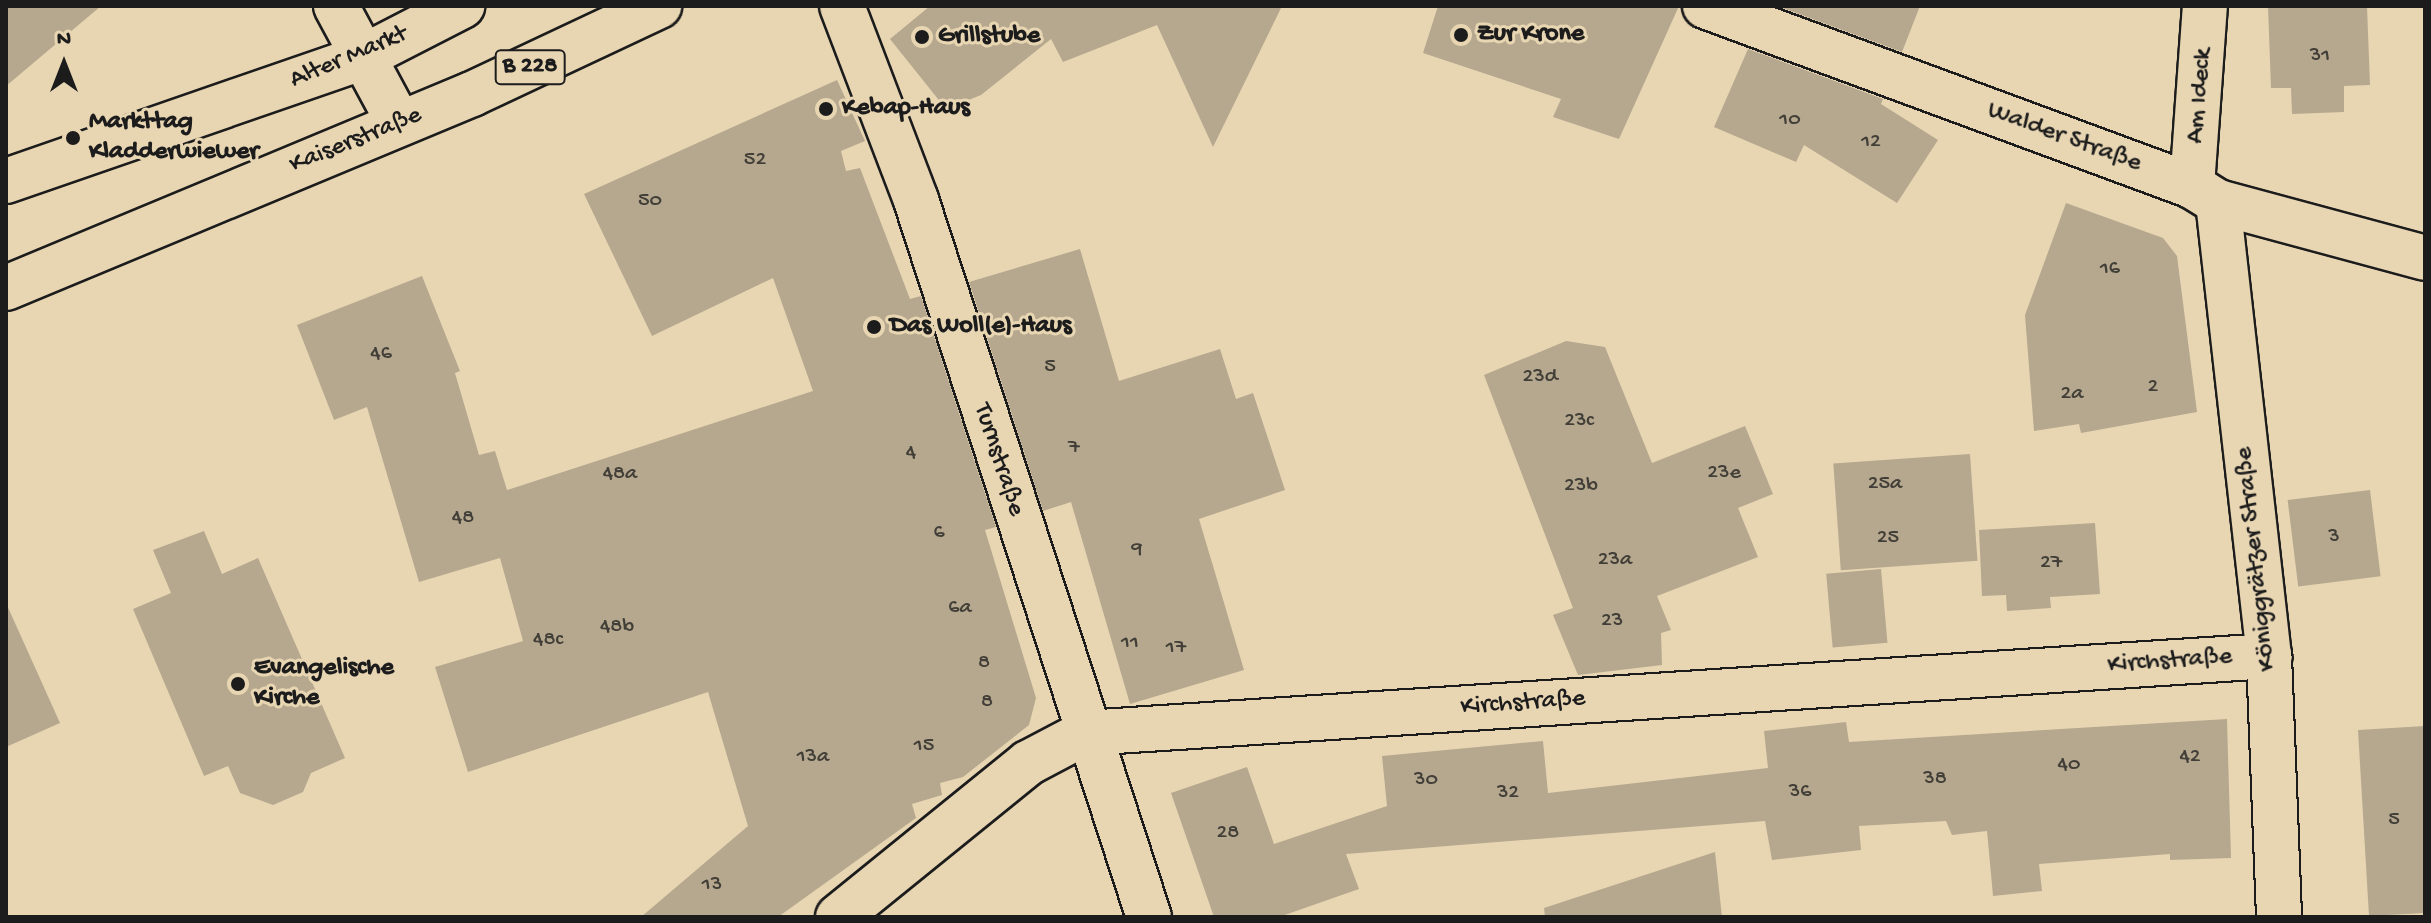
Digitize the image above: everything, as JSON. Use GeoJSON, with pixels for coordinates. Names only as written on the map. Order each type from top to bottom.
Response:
{"type":"FeatureCollection","features":[{"type":"Feature","properties":{"kind":"street"},"geometry":{"type":"LineString","coordinates":[[336,6],[361,58],[399,123]]}},
{"type":"Feature","properties":{"kind":"street","name":"Alter Markt"},"geometry":{"type":"LineString","coordinates":[[6,181],[361,58],[462,6]]}},
{"type":"Feature","properties":{"kind":"street","name":"Kaiserstraße"},"geometry":{"type":"LineString","coordinates":[[6,288],[399,123],[659,6]]}},
{"type":"Feature","properties":{"kind":"street","name":"Turnstraße"},"geometry":{"type":"LineString","coordinates":[[842,6],[916,200],[1085,733],[1149,917]]}},
{"type":"Feature","properties":{"kind":"street","name":"Walder Straße"},"geometry":{"type":"LineString","coordinates":[[1705,6],[2205,194],[2425,258]]}},
{"type":"Feature","properties":{"kind":"street","name":"Am Ideck"},"geometry":{"type":"LineString","coordinates":[[2205,6],[2205,194]]}},
{"type":"Feature","properties":{"kind":"street","name":"Königgrätzer Straße"},"geometry":{"type":"LineString","coordinates":[[2205,194],[2269,656],[2279,917]]}},
{"type":"Feature","properties":{"kind":"street","name":"Kirchstraße"},"geometry":{"type":"LineString","coordinates":[[838,917],[1028,763],[1085,733],[2269,656]]}},
{"type":"Feature","properties":{"kind":"building"},"geometry":{"type":"Polygon","coordinates":[[[6,6],[101,6],[6,86],[6,6]]]}},
{"type":"Feature","properties":{"kind":"building"},"geometry":{"type":"Polygon","coordinates":[[[930,6],[1282,6],[1213,147],[1157,25],[1063,62],[1051,39],[981,95],[946,109],[890,39],[930,6]]]}},
{"type":"Feature","properties":{"kind":"building"},"geometry":{"type":"Polygon","coordinates":[[[1438,6],[1679,6],[1619,139],[1553,117],[1561,99],[1423,53],[1438,6]]]}},
{"type":"Feature","properties":{"kind":"building"},"geometry":{"type":"Polygon","coordinates":[[[1777,6],[1920,6],[1902,52],[1777,6]]]}},
{"type":"Feature","properties":{"kind":"building"},"geometry":{"type":"Polygon","coordinates":[[[2268,6],[2367,6],[2370,85],[2344,86],[2344,112],[2292,114],[2291,88],[2271,88],[2268,6]]]}},
{"type":"Feature","properties":{"kind":"building"},"geometry":{"type":"Polygon","coordinates":[[[1748,49],[1883,99],[1881,104],[1938,140],[1897,203],[1804,145],[1796,162],[1714,127],[1748,49]]]}},
{"type":"Feature","properties":{"kind":"building"},"geometry":{"type":"Polygon","coordinates":[[[837,80],[865,141],[841,151],[846,171],[860,168],[910,299],[921,296],[996,527],[985,530],[1036,698],[1029,725],[963,777],[940,783],[942,795],[912,804],[916,818],[778,917],[641,917],[748,826],[708,692],[468,772],[435,667],[523,641],[500,558],[419,582],[367,407],[334,420],[297,325],[422,276],[460,371],[455,373],[479,455],[495,451],[507,490],[813,391],[773,278],[652,336],[584,194],[837,80]]]}},
{"type":"Feature","properties":{"kind":"building"},"geometry":{"type":"Polygon","coordinates":[[[2066,203],[2163,238],[2177,256],[2197,412],[2081,433],[2079,424],[2034,431],[2025,315],[2066,203]]]}},
{"type":"Feature","properties":{"kind":"building"},"geometry":{"type":"Polygon","coordinates":[[[1080,249],[1119,381],[1220,349],[1236,399],[1253,393],[1285,490],[1199,519],[1244,670],[1130,704],[1071,502],[1043,511],[969,282],[1080,249]]]}},
{"type":"Feature","properties":{"kind":"building"},"geometry":{"type":"Polygon","coordinates":[[[1566,341],[1605,347],[1652,463],[1745,426],[1773,494],[1738,508],[1758,557],[1657,596],[1671,630],[1661,633],[1662,665],[1578,675],[1553,615],[1573,608],[1484,375],[1566,341]]]}},
{"type":"Feature","properties":{"kind":"building"},"geometry":{"type":"Polygon","coordinates":[[[1970,454],[1977,561],[1841,570],[1833,464],[1970,454]]]}},
{"type":"Feature","properties":{"kind":"building"},"geometry":{"type":"Polygon","coordinates":[[[2370,490],[2381,576],[2298,586],[2288,500],[2370,490]]]}},
{"type":"Feature","properties":{"kind":"building"},"geometry":{"type":"Polygon","coordinates":[[[2095,523],[2100,594],[2050,597],[2051,608],[2007,611],[2006,595],[1982,596],[1979,530],[2095,523]]]}},
{"type":"Feature","properties":{"kind":"building","name":"Evangelische Kirche"},"geometry":{"type":"Polygon","coordinates":[[[204,531],[222,574],[258,558],[345,758],[311,773],[303,792],[273,805],[240,793],[228,766],[204,776],[133,609],[171,593],[153,550],[204,531]]]}},
{"type":"Feature","properties":{"kind":"building"},"geometry":{"type":"Polygon","coordinates":[[[1881,569],[1887,643],[1833,648],[1826,574],[1881,569]]]}},
{"type":"Feature","properties":{"kind":"building"},"geometry":{"type":"Polygon","coordinates":[[[6,603],[60,723],[6,747],[6,603]]]}},
{"type":"Feature","properties":{"kind":"building"},"geometry":{"type":"Polygon","coordinates":[[[2227,719],[2231,858],[2170,860],[2170,854],[2039,864],[2042,891],[1993,896],[1987,831],[1952,835],[1946,821],[1859,826],[1861,850],[1772,860],[1765,821],[1346,854],[1359,889],[1279,917],[1214,917],[1171,793],[1247,767],[1274,844],[1387,806],[1382,756],[1543,741],[1548,793],[1768,768],[1764,731],[1846,722],[1849,742],[2227,719]]]}},
{"type":"Feature","properties":{"kind":"building"},"geometry":{"type":"Polygon","coordinates":[[[2425,726],[2425,913],[2369,916],[2358,730],[2425,726]]]}},
{"type":"Feature","properties":{"kind":"building"},"geometry":{"type":"Polygon","coordinates":[[[1715,852],[1722,917],[1545,917],[1544,908],[1715,852]]]}},
{"type":"Feature","properties":{"kind":"place","name":"Zur Krone"},"geometry":{"type":"Point","coordinates":[1461,35]}},
{"type":"Feature","properties":{"kind":"place","name":"Grillstube"},"geometry":{"type":"Point","coordinates":[922,37]}},
{"type":"Feature","properties":{"kind":"place","name":"Kebap-Haus"},"geometry":{"type":"Point","coordinates":[826,109]}},
{"type":"Feature","properties":{"kind":"place","name":"Markttag Kladderwiewer"},"geometry":{"type":"Point","coordinates":[73,138]}},
{"type":"Feature","properties":{"kind":"place","name":"Das Woll(e)-Haus"},"geometry":{"type":"Point","coordinates":[874,327]}},
{"type":"Feature","properties":{"kind":"place","name":"Evangelische Kirche"},"geometry":{"type":"Point","coordinates":[238,684]}}]}
